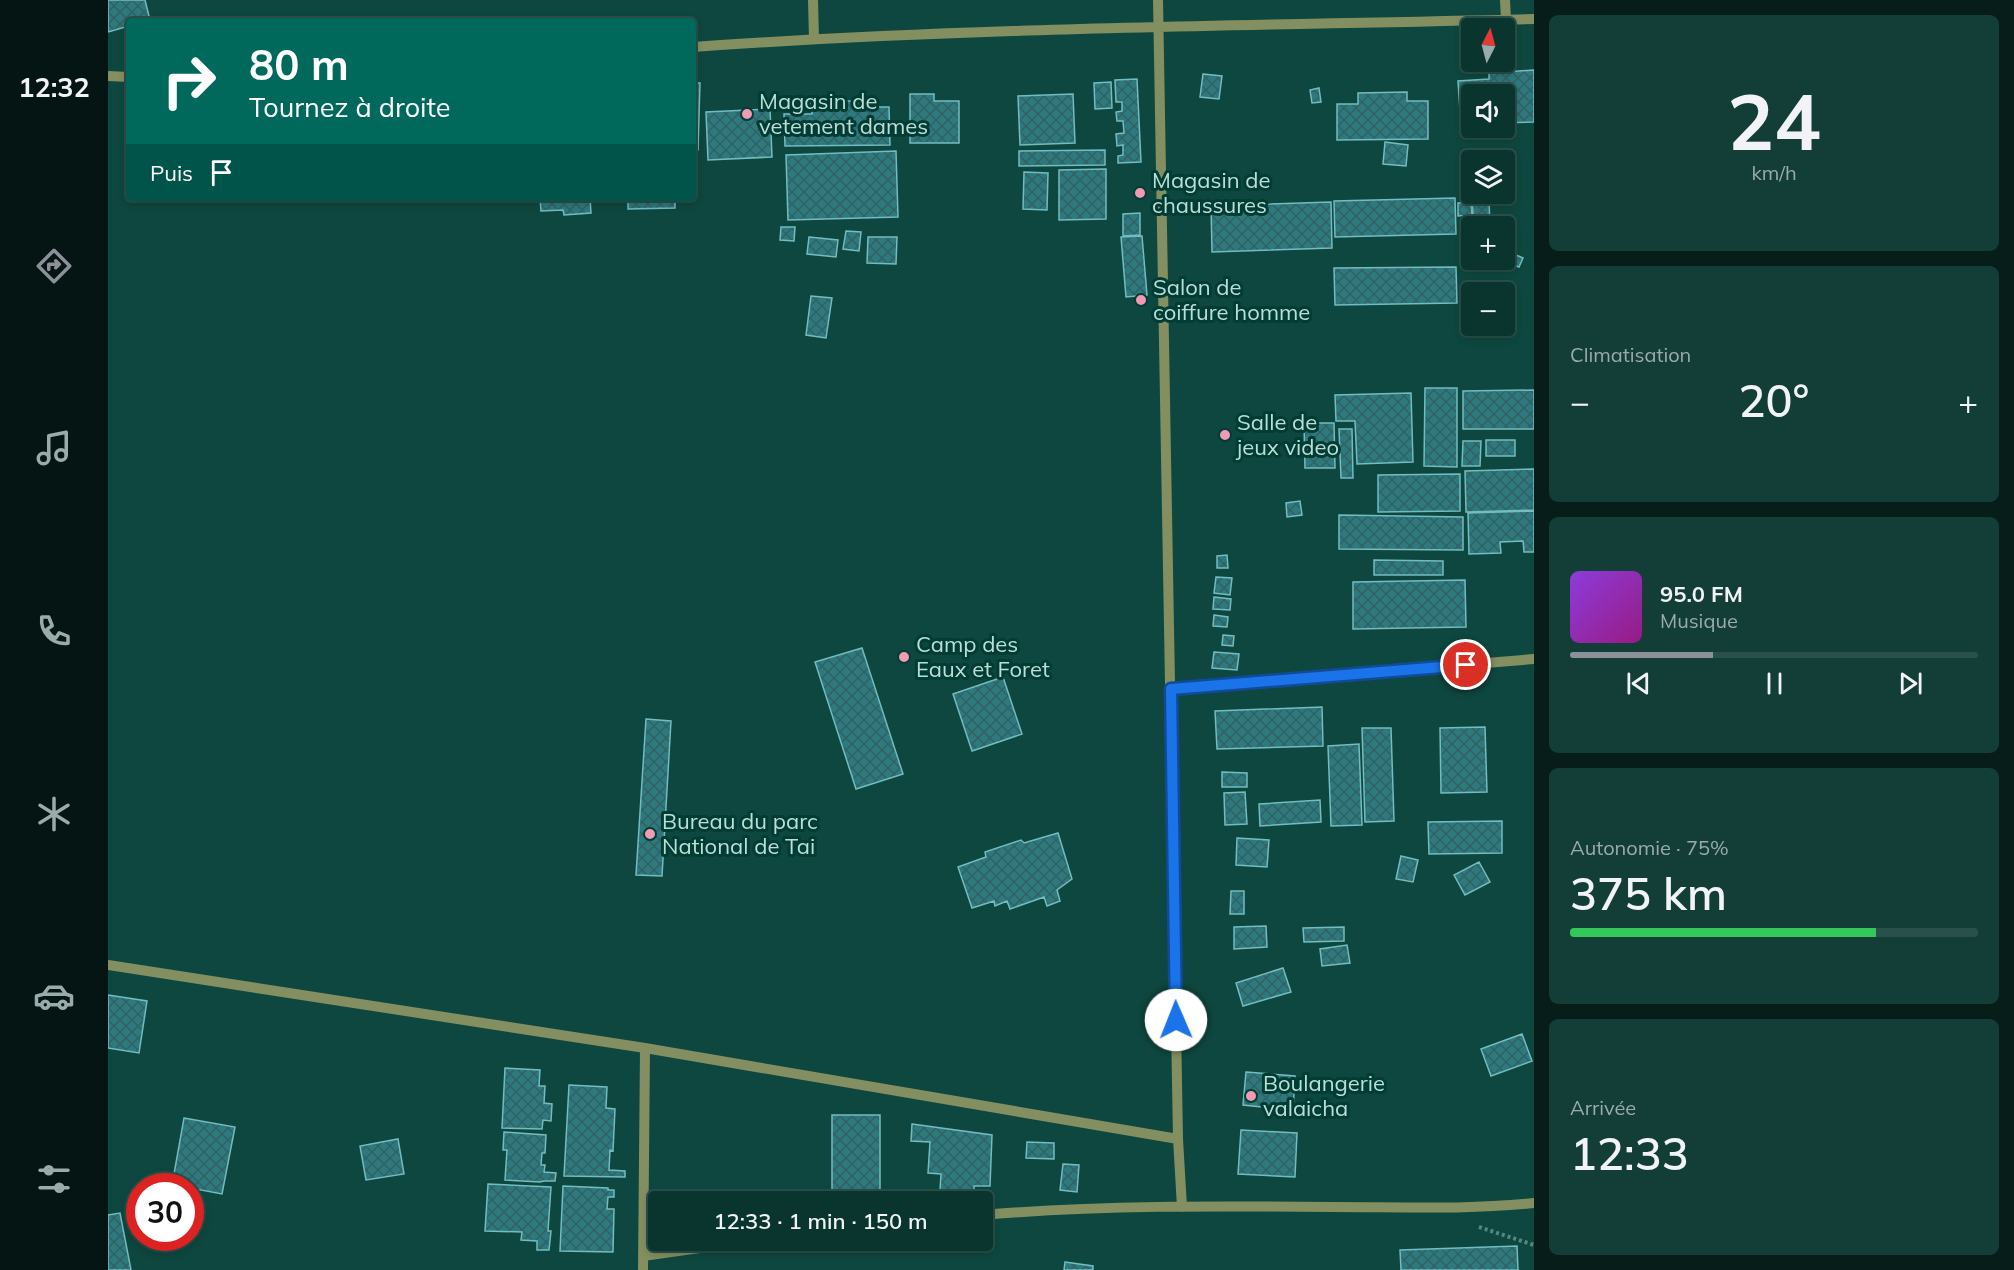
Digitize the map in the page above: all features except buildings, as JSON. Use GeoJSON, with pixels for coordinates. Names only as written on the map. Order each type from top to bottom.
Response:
{"type":"FeatureCollection","features":[{"type":"Feature","properties":{"kind":"street"},"geometry":{"type":"LineString","coordinates":[[813,0],[814,39]]}},
{"type":"Feature","properties":{"kind":"street"},"geometry":{"type":"LineString","coordinates":[[1158,0],[1178,1139],[1182,1207]]}},
{"type":"Feature","properties":{"kind":"street"},"geometry":{"type":"LineString","coordinates":[[1505,0],[1506,18]]}},
{"type":"Feature","properties":{"kind":"street"},"geometry":{"type":"LineString","coordinates":[[1515,20],[1534,20]]}},
{"type":"Feature","properties":{"kind":"street"},"geometry":{"type":"LineString","coordinates":[[696,47],[814,39],[1159,26],[1461,21]]}},
{"type":"Feature","properties":{"kind":"street"},"geometry":{"type":"LineString","coordinates":[[108,76],[126,76]]}},
{"type":"Feature","properties":{"kind":"street"},"geometry":{"type":"LineString","coordinates":[[1171,689],[1534,659]]}},
{"type":"Feature","properties":{"kind":"street"},"geometry":{"type":"LineString","coordinates":[[108,965],[645,1048],[1178,1139]]}},
{"type":"Feature","properties":{"kind":"street"},"geometry":{"type":"LineString","coordinates":[[643,1270],[645,1048]]}},
{"type":"Feature","properties":{"kind":"street"},"geometry":{"type":"LineString","coordinates":[[993,1214],[1033,1210],[1182,1207],[1415,1207],[1534,1203]]}},
{"type":"Feature","properties":{"kind":"street"},"geometry":{"type":"LineString","coordinates":[[643,1256],[678,1251]]}},
{"type":"Feature","properties":{"kind":"place","name":"Magasin de vetement dames"},"geometry":{"type":"Point","coordinates":[747,114]}},
{"type":"Feature","properties":{"kind":"place","name":"Magasin de chaussures"},"geometry":{"type":"Point","coordinates":[1140,193]}},
{"type":"Feature","properties":{"kind":"place","name":"Salon de coiffure homme"},"geometry":{"type":"Point","coordinates":[1141,300]}},
{"type":"Feature","properties":{"kind":"place","name":"Salle de jeux video"},"geometry":{"type":"Point","coordinates":[1225,435]}},
{"type":"Feature","properties":{"kind":"place","name":"Camp des Eaux et Foret"},"geometry":{"type":"Point","coordinates":[904,657]}},
{"type":"Feature","properties":{"kind":"place","name":"Bureau du parc National de Tai"},"geometry":{"type":"Point","coordinates":[650,834]}},
{"type":"Feature","properties":{"kind":"place","name":"Boulangerie valaicha"},"geometry":{"type":"Point","coordinates":[1251,1096]}},
{"type":"Feature","properties":{"kind":"route"},"geometry":{"type":"LineString","coordinates":[[1176,1020],[1171,689],[1466,665]]}}]}
